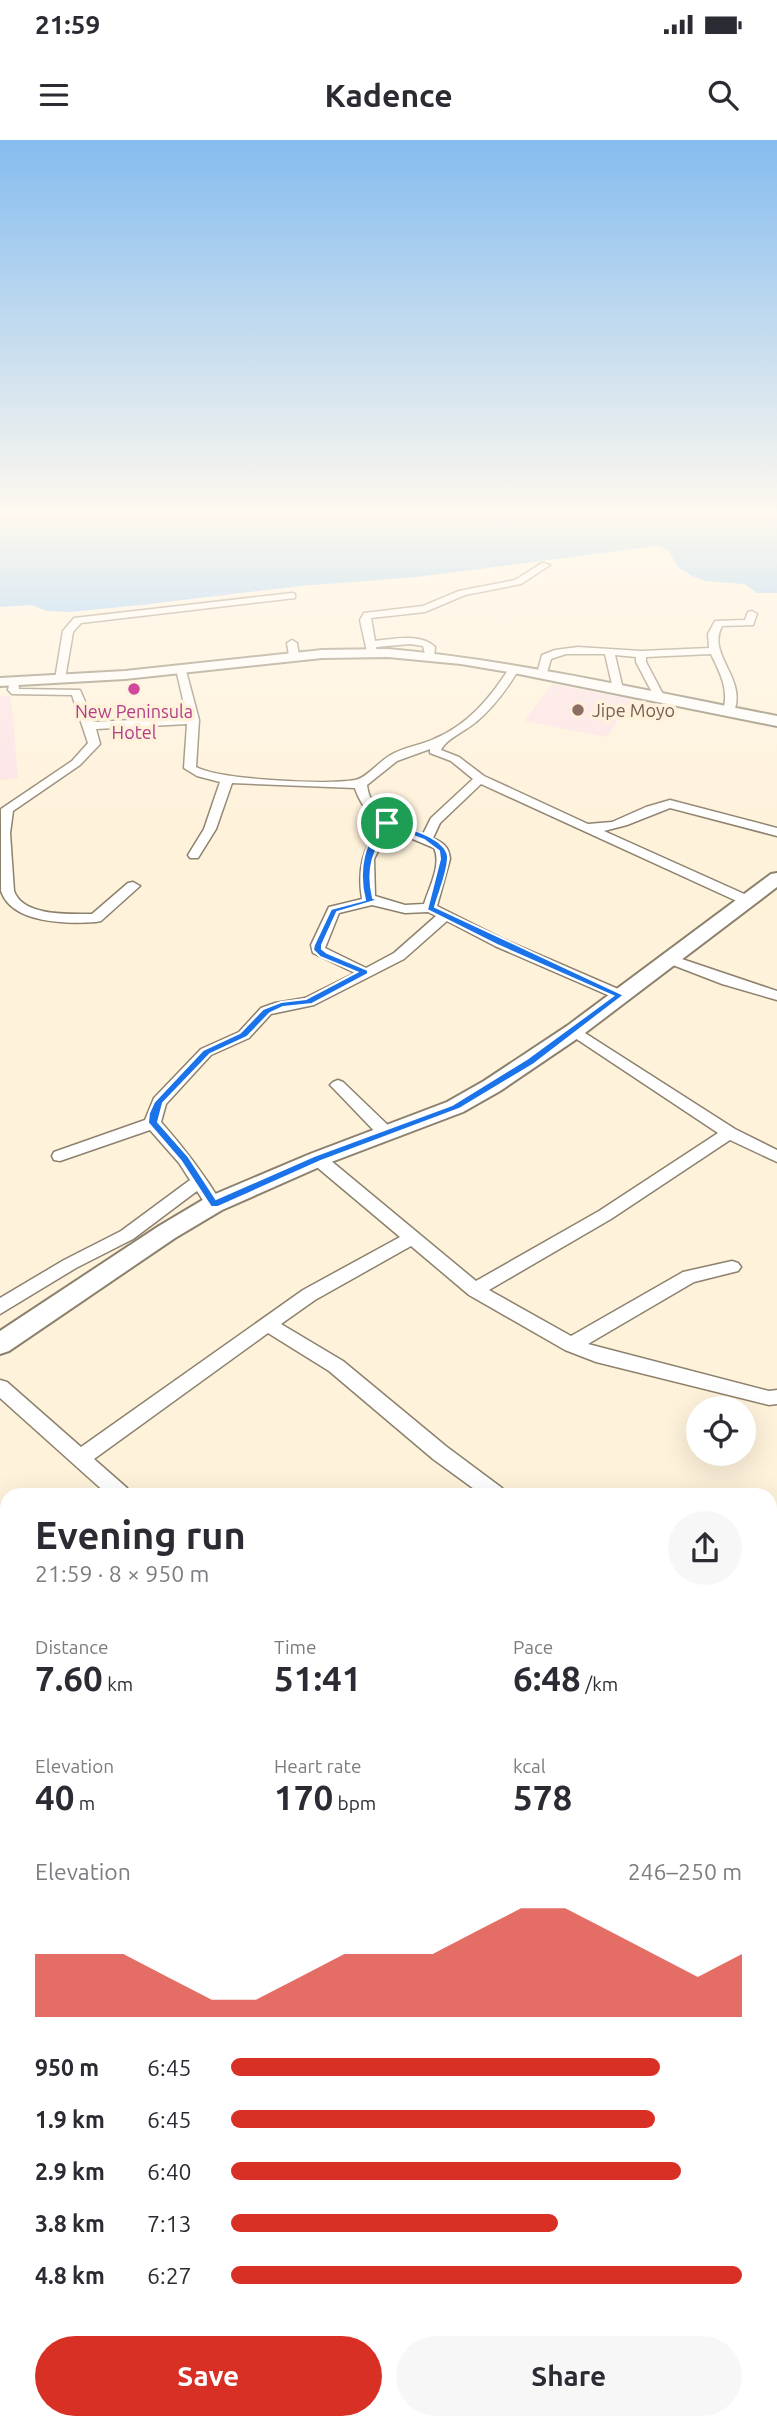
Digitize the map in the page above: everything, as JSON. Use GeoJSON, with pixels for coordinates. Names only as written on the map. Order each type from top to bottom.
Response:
{"type":"FeatureCollection","features":[{"type":"Feature","properties":{"kind":"street"},"geometry":{"type":"LineString","coordinates":[[60,679],[68,631],[78,620],[97,618]]}},
{"type":"Feature","properties":{"kind":"street"},"geometry":{"type":"LineString","coordinates":[[366,618],[371,648]]}},
{"type":"Feature","properties":{"kind":"street"},"geometry":{"type":"LineString","coordinates":[[729,712],[733,703],[730,682],[711,645],[711,637],[719,623],[749,623],[751,618]]}},
{"type":"Feature","properties":{"kind":"street"},"geometry":{"type":"LineString","coordinates":[[0,696],[9,685],[181,670],[293,650],[371,648],[542,674],[777,721]]}},
{"type":"Feature","properties":{"kind":"street"},"geometry":{"type":"LineString","coordinates":[[542,674],[546,657],[555,652],[641,654],[715,651]]}},
{"type":"Feature","properties":{"kind":"street"},"geometry":{"type":"LineString","coordinates":[[611,653],[611,666],[618,689]]}},
{"type":"Feature","properties":{"kind":"street"},"geometry":{"type":"LineString","coordinates":[[641,654],[641,662],[660,698]]}},
{"type":"Feature","properties":{"kind":"street"},"geometry":{"type":"LineString","coordinates":[[181,670],[193,720],[190,768],[199,775],[227,779],[361,785],[396,757],[439,742],[486,710],[501,692],[514,669]]}},
{"type":"Feature","properties":{"kind":"street"},"geometry":{"type":"LineString","coordinates":[[9,685],[21,693],[74,691],[94,737],[94,744],[76,764],[7,809],[4,832],[8,892],[13,902],[25,909],[87,919],[103,915],[133,886]]}},
{"type":"Feature","properties":{"kind":"street"},"geometry":{"type":"LineString","coordinates":[[87,726],[193,720]]}},
{"type":"Feature","properties":{"kind":"street"},"geometry":{"type":"LineString","coordinates":[[439,742],[434,751],[454,759],[480,779],[746,900]]}},
{"type":"Feature","properties":{"kind":"street"},"geometry":{"type":"LineString","coordinates":[[194,856],[210,829],[227,779]]}},
{"type":"Feature","properties":{"kind":"street"},"geometry":{"type":"LineString","coordinates":[[427,838],[435,821],[480,779]]}},
{"type":"Feature","properties":{"kind":"street"},"geometry":{"type":"LineString","coordinates":[[361,785],[362,793],[373,811],[387,823],[427,838],[439,845],[443,851],[444,859],[430,908]]}},
{"type":"Feature","properties":{"kind":"street"},"geometry":{"type":"LineString","coordinates":[[579,823],[607,828],[670,804],[777,832]]}},
{"type":"Feature","properties":{"kind":"street"},"geometry":{"type":"LineString","coordinates":[[387,823],[371,847],[366,862],[364,878],[369,900],[388,907],[430,908],[500,943],[620,995]]}},
{"type":"Feature","properties":{"kind":"street"},"geometry":{"type":"LineString","coordinates":[[0,1344],[167,1232],[214,1204],[318,1159],[463,1103],[521,1068],[574,1031],[777,878]]}},
{"type":"Feature","properties":{"kind":"street"},"geometry":{"type":"LineString","coordinates":[[365,972],[324,955],[318,950],[318,945],[334,910],[374,900]]}},
{"type":"Feature","properties":{"kind":"street"},"geometry":{"type":"LineString","coordinates":[[214,1204],[200,1181],[153,1123],[159,1102],[206,1052],[244,1035],[266,1011],[281,1005],[309,1002],[399,956],[446,915]]}},
{"type":"Feature","properties":{"kind":"street"},"geometry":{"type":"LineString","coordinates":[[670,958],[727,981],[777,996]]}},
{"type":"Feature","properties":{"kind":"street"},"geometry":{"type":"LineString","coordinates":[[574,1031],[729,1133],[777,1157]]}},
{"type":"Feature","properties":{"kind":"street"},"geometry":{"type":"LineString","coordinates":[[338,1085],[387,1134]]}},
{"type":"Feature","properties":{"kind":"street"},"geometry":{"type":"LineString","coordinates":[[60,1156],[153,1123]]}},
{"type":"Feature","properties":{"kind":"street"},"geometry":{"type":"LineString","coordinates":[[475,1290],[608,1213],[729,1133]]}},
{"type":"Feature","properties":{"kind":"street"},"geometry":{"type":"LineString","coordinates":[[318,1159],[475,1290],[571,1345],[596,1355],[713,1385],[769,1398],[777,1397]]}},
{"type":"Feature","properties":{"kind":"street"},"geometry":{"type":"LineString","coordinates":[[0,1307],[70,1264],[127,1235],[200,1181]]}},
{"type":"Feature","properties":{"kind":"street"},"geometry":{"type":"LineString","coordinates":[[80,1458],[309,1295],[411,1239]]}},
{"type":"Feature","properties":{"kind":"street"},"geometry":{"type":"LineString","coordinates":[[571,1345],[689,1277],[732,1267]]}},
{"type":"Feature","properties":{"kind":"street"},"geometry":{"type":"LineString","coordinates":[[267,1324],[336,1366],[440,1453],[487,1488]]}},
{"type":"Feature","properties":{"kind":"street"},"geometry":{"type":"LineString","coordinates":[[0,1387],[113,1488]]}},
{"type":"Feature","properties":{"kind":"shaded area","name":"Jipe Moyo"},"geometry":{"type":"Polygon","coordinates":[[[552,684],[632,699],[607,737],[524,721],[552,684]]]}},
{"type":"Feature","properties":{"kind":"shaded area"},"geometry":{"type":"Polygon","coordinates":[[[0,696],[11,696],[18,778],[0,780],[0,696]]]}},
{"type":"Feature","properties":{"kind":"place","name":"New Peninsula Hotel"},"geometry":{"type":"Point","coordinates":[134,689]}},
{"type":"Feature","properties":{"kind":"place","name":"Jipe Moyo"},"geometry":{"type":"Point","coordinates":[578,710]}},
{"type":"Feature","properties":{"kind":"route"},"geometry":{"type":"LineString","coordinates":[[387,823],[427,838],[439,845],[443,851],[444,859],[430,908],[500,943],[620,995],[531,1062],[455,1107],[318,1159],[214,1204],[185,1158],[153,1123],[154,1113],[159,1102],[206,1052],[244,1035],[266,1011],[281,1005],[309,1002],[365,972],[324,955],[318,950],[318,945],[334,910],[374,900],[369,900],[364,878],[366,862],[371,847],[387,823]]}}]}
